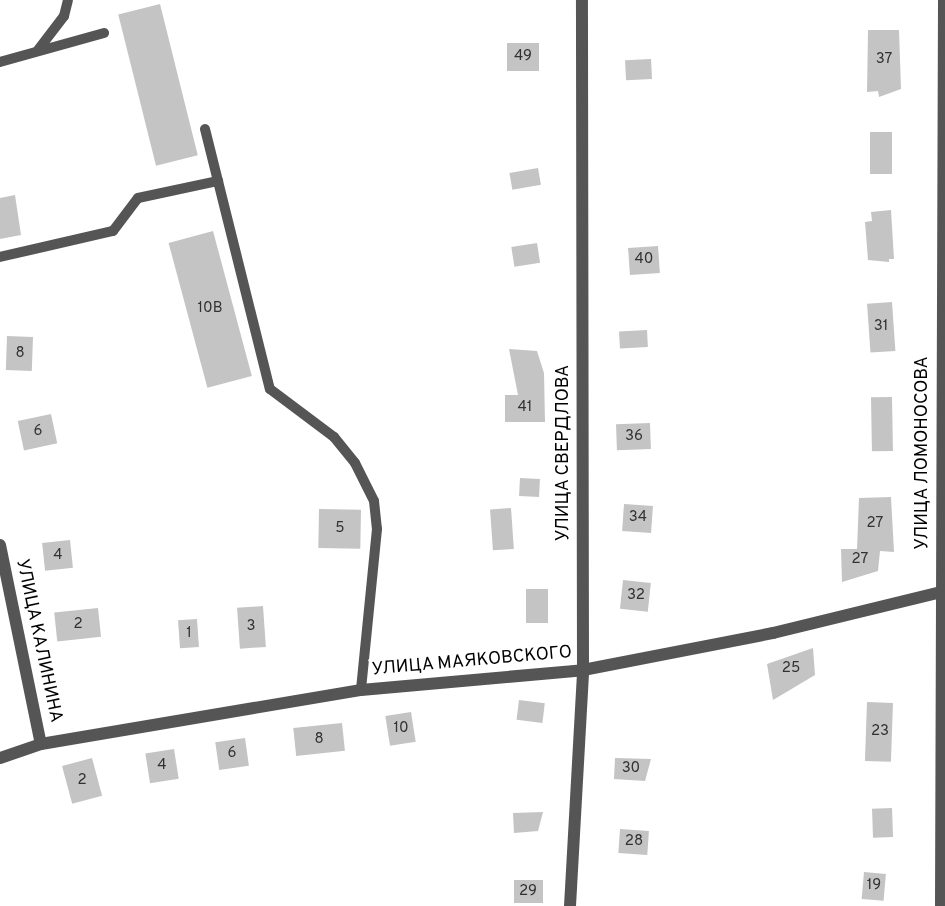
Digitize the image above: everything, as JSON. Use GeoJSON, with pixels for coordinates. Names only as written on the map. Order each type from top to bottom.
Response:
{"type":"FeatureCollection","features":[{"type":"Feature","properties":{"kind":"street","name":"УЛИЦА СВЕРДЛОВА"},"geometry":{"type":"LineString","coordinates":[[570,906],[583,670],[582,0]]}},
{"type":"Feature","properties":{"kind":"street","name":"УЛИЦА ЛОМОНОСОВА"},"geometry":{"type":"LineString","coordinates":[[941,906],[944,0]]}},
{"type":"Feature","properties":{"kind":"street","name":"УЛИЦА КАЛИНИНА"},"geometry":{"type":"LineString","coordinates":[[0,545],[41,744]]}},
{"type":"Feature","properties":{"kind":"street","name":"УЛИЦА МАЯКОВСКОГО"},"geometry":{"type":"LineString","coordinates":[[0,758],[41,744],[361,690],[583,670],[773,633],[943,591]]}},
{"type":"Feature","properties":{"kind":"lane"},"geometry":{"type":"LineString","coordinates":[[37,51],[63,16],[68,0]]}},
{"type":"Feature","properties":{"kind":"lane"},"geometry":{"type":"LineString","coordinates":[[0,62],[104,33]]}},
{"type":"Feature","properties":{"kind":"lane"},"geometry":{"type":"LineString","coordinates":[[205,129],[270,389],[334,436],[355,463],[374,501],[376,529],[361,690]]}},
{"type":"Feature","properties":{"kind":"lane"},"geometry":{"type":"LineString","coordinates":[[0,257],[113,231],[138,198],[218,181]]}},
{"type":"Feature","properties":{"kind":"building"},"geometry":{"type":"Polygon","coordinates":[[[160,4],[198,155],[156,166],[118,14],[160,4]]]}},
{"type":"Feature","properties":{"kind":"building"},"geometry":{"type":"Polygon","coordinates":[[[868,30],[899,30],[901,89],[879,97],[878,91],[867,92],[868,30]]]}},
{"type":"Feature","properties":{"kind":"building"},"geometry":{"type":"Polygon","coordinates":[[[507,43],[539,43],[539,71],[507,71],[507,43]]]}},
{"type":"Feature","properties":{"kind":"building"},"geometry":{"type":"Polygon","coordinates":[[[651,59],[652,79],[626,80],[625,60],[651,59]]]}},
{"type":"Feature","properties":{"kind":"building"},"geometry":{"type":"Polygon","coordinates":[[[870,132],[892,132],[892,174],[870,174],[870,132]]]}},
{"type":"Feature","properties":{"kind":"building"},"geometry":{"type":"Polygon","coordinates":[[[538,168],[541,185],[512,190],[509,173],[538,168]]]}},
{"type":"Feature","properties":{"kind":"building"},"geometry":{"type":"Polygon","coordinates":[[[15,195],[21,235],[0,239],[0,198],[15,195]]]}},
{"type":"Feature","properties":{"kind":"building"},"geometry":{"type":"Polygon","coordinates":[[[891,210],[894,259],[889,259],[889,262],[868,260],[865,222],[872,221],[871,212],[891,210]]]}},
{"type":"Feature","properties":{"kind":"building"},"geometry":{"type":"Polygon","coordinates":[[[213,231],[252,376],[207,388],[169,243],[213,231]]]}},
{"type":"Feature","properties":{"kind":"building"},"geometry":{"type":"Polygon","coordinates":[[[537,243],[540,263],[514,267],[511,247],[537,243]]]}},
{"type":"Feature","properties":{"kind":"building"},"geometry":{"type":"Polygon","coordinates":[[[658,246],[660,273],[630,275],[628,248],[658,246]]]}},
{"type":"Feature","properties":{"kind":"building"},"geometry":{"type":"Polygon","coordinates":[[[892,302],[895,351],[870,353],[867,304],[892,302]]]}},
{"type":"Feature","properties":{"kind":"building"},"geometry":{"type":"Polygon","coordinates":[[[647,330],[648,347],[620,348],[619,331],[647,330]]]}},
{"type":"Feature","properties":{"kind":"building"},"geometry":{"type":"Polygon","coordinates":[[[7,336],[33,337],[32,371],[6,370],[7,336]]]}},
{"type":"Feature","properties":{"kind":"building"},"geometry":{"type":"Polygon","coordinates":[[[509,349],[537,351],[544,373],[545,422],[505,422],[505,395],[518,395],[509,349]]]}},
{"type":"Feature","properties":{"kind":"building"},"geometry":{"type":"Polygon","coordinates":[[[871,397],[892,397],[893,451],[872,451],[871,397]]]}},
{"type":"Feature","properties":{"kind":"building"},"geometry":{"type":"Polygon","coordinates":[[[51,414],[57,443],[24,450],[18,421],[51,414]]]}},
{"type":"Feature","properties":{"kind":"building"},"geometry":{"type":"Polygon","coordinates":[[[650,423],[651,449],[617,450],[616,424],[650,423]]]}},
{"type":"Feature","properties":{"kind":"building"},"geometry":{"type":"Polygon","coordinates":[[[520,478],[540,479],[539,497],[519,496],[520,478]]]}},
{"type":"Feature","properties":{"kind":"building"},"geometry":{"type":"Polygon","coordinates":[[[891,497],[894,552],[880,551],[878,571],[842,582],[841,549],[857,549],[859,498],[891,497]]]}},
{"type":"Feature","properties":{"kind":"building"},"geometry":{"type":"Polygon","coordinates":[[[624,504],[653,506],[651,533],[622,531],[624,504]]]}},
{"type":"Feature","properties":{"kind":"building"},"geometry":{"type":"Polygon","coordinates":[[[511,508],[514,549],[493,550],[490,509],[511,508]]]}},
{"type":"Feature","properties":{"kind":"building"},"geometry":{"type":"Polygon","coordinates":[[[319,509],[361,510],[360,549],[318,548],[319,509]]]}},
{"type":"Feature","properties":{"kind":"building"},"geometry":{"type":"Polygon","coordinates":[[[70,540],[73,568],[45,571],[42,543],[70,540]]]}},
{"type":"Feature","properties":{"kind":"building"},"geometry":{"type":"Polygon","coordinates":[[[623,580],[651,583],[648,612],[620,609],[623,580]]]}},
{"type":"Feature","properties":{"kind":"building"},"geometry":{"type":"Polygon","coordinates":[[[526,589],[548,589],[548,623],[526,623],[526,589]]]}},
{"type":"Feature","properties":{"kind":"building"},"geometry":{"type":"Polygon","coordinates":[[[263,606],[266,647],[240,649],[237,608],[263,606]]]}},
{"type":"Feature","properties":{"kind":"building"},"geometry":{"type":"Polygon","coordinates":[[[98,608],[101,637],[57,641],[54,613],[98,608]]]}},
{"type":"Feature","properties":{"kind":"building"},"geometry":{"type":"Polygon","coordinates":[[[197,619],[199,647],[180,648],[178,620],[197,619]]]}},
{"type":"Feature","properties":{"kind":"building"},"geometry":{"type":"Polygon","coordinates":[[[813,648],[815,675],[773,700],[767,664],[813,648]]]}},
{"type":"Feature","properties":{"kind":"building"},"geometry":{"type":"Polygon","coordinates":[[[519,700],[545,703],[542,723],[517,720],[519,700]]]}},
{"type":"Feature","properties":{"kind":"building"},"geometry":{"type":"Polygon","coordinates":[[[867,702],[893,703],[891,762],[865,761],[867,702]]]}},
{"type":"Feature","properties":{"kind":"building"},"geometry":{"type":"Polygon","coordinates":[[[411,712],[416,742],[390,746],[385,716],[411,712]]]}},
{"type":"Feature","properties":{"kind":"building"},"geometry":{"type":"Polygon","coordinates":[[[342,723],[345,751],[296,756],[293,728],[342,723]]]}},
{"type":"Feature","properties":{"kind":"building"},"geometry":{"type":"Polygon","coordinates":[[[245,738],[249,766],[219,770],[215,742],[245,738]]]}},
{"type":"Feature","properties":{"kind":"building"},"geometry":{"type":"Polygon","coordinates":[[[174,749],[179,779],[150,783],[145,754],[174,749]]]}},
{"type":"Feature","properties":{"kind":"building"},"geometry":{"type":"Polygon","coordinates":[[[92,758],[102,796],[72,804],[62,766],[92,758]]]}},
{"type":"Feature","properties":{"kind":"building"},"geometry":{"type":"Polygon","coordinates":[[[615,758],[651,759],[645,781],[614,779],[615,758]]]}},
{"type":"Feature","properties":{"kind":"building"},"geometry":{"type":"Polygon","coordinates":[[[892,808],[893,837],[873,838],[872,809],[892,808]]]}},
{"type":"Feature","properties":{"kind":"building"},"geometry":{"type":"Polygon","coordinates":[[[543,812],[538,831],[514,833],[513,813],[543,812]]]}},
{"type":"Feature","properties":{"kind":"building"},"geometry":{"type":"Polygon","coordinates":[[[620,829],[649,831],[647,855],[618,853],[620,829]]]}},
{"type":"Feature","properties":{"kind":"building"},"geometry":{"type":"Polygon","coordinates":[[[864,872],[886,874],[884,901],[862,899],[864,872]]]}},
{"type":"Feature","properties":{"kind":"building"},"geometry":{"type":"Polygon","coordinates":[[[514,880],[543,880],[543,903],[514,903],[514,880]]]}}]}
